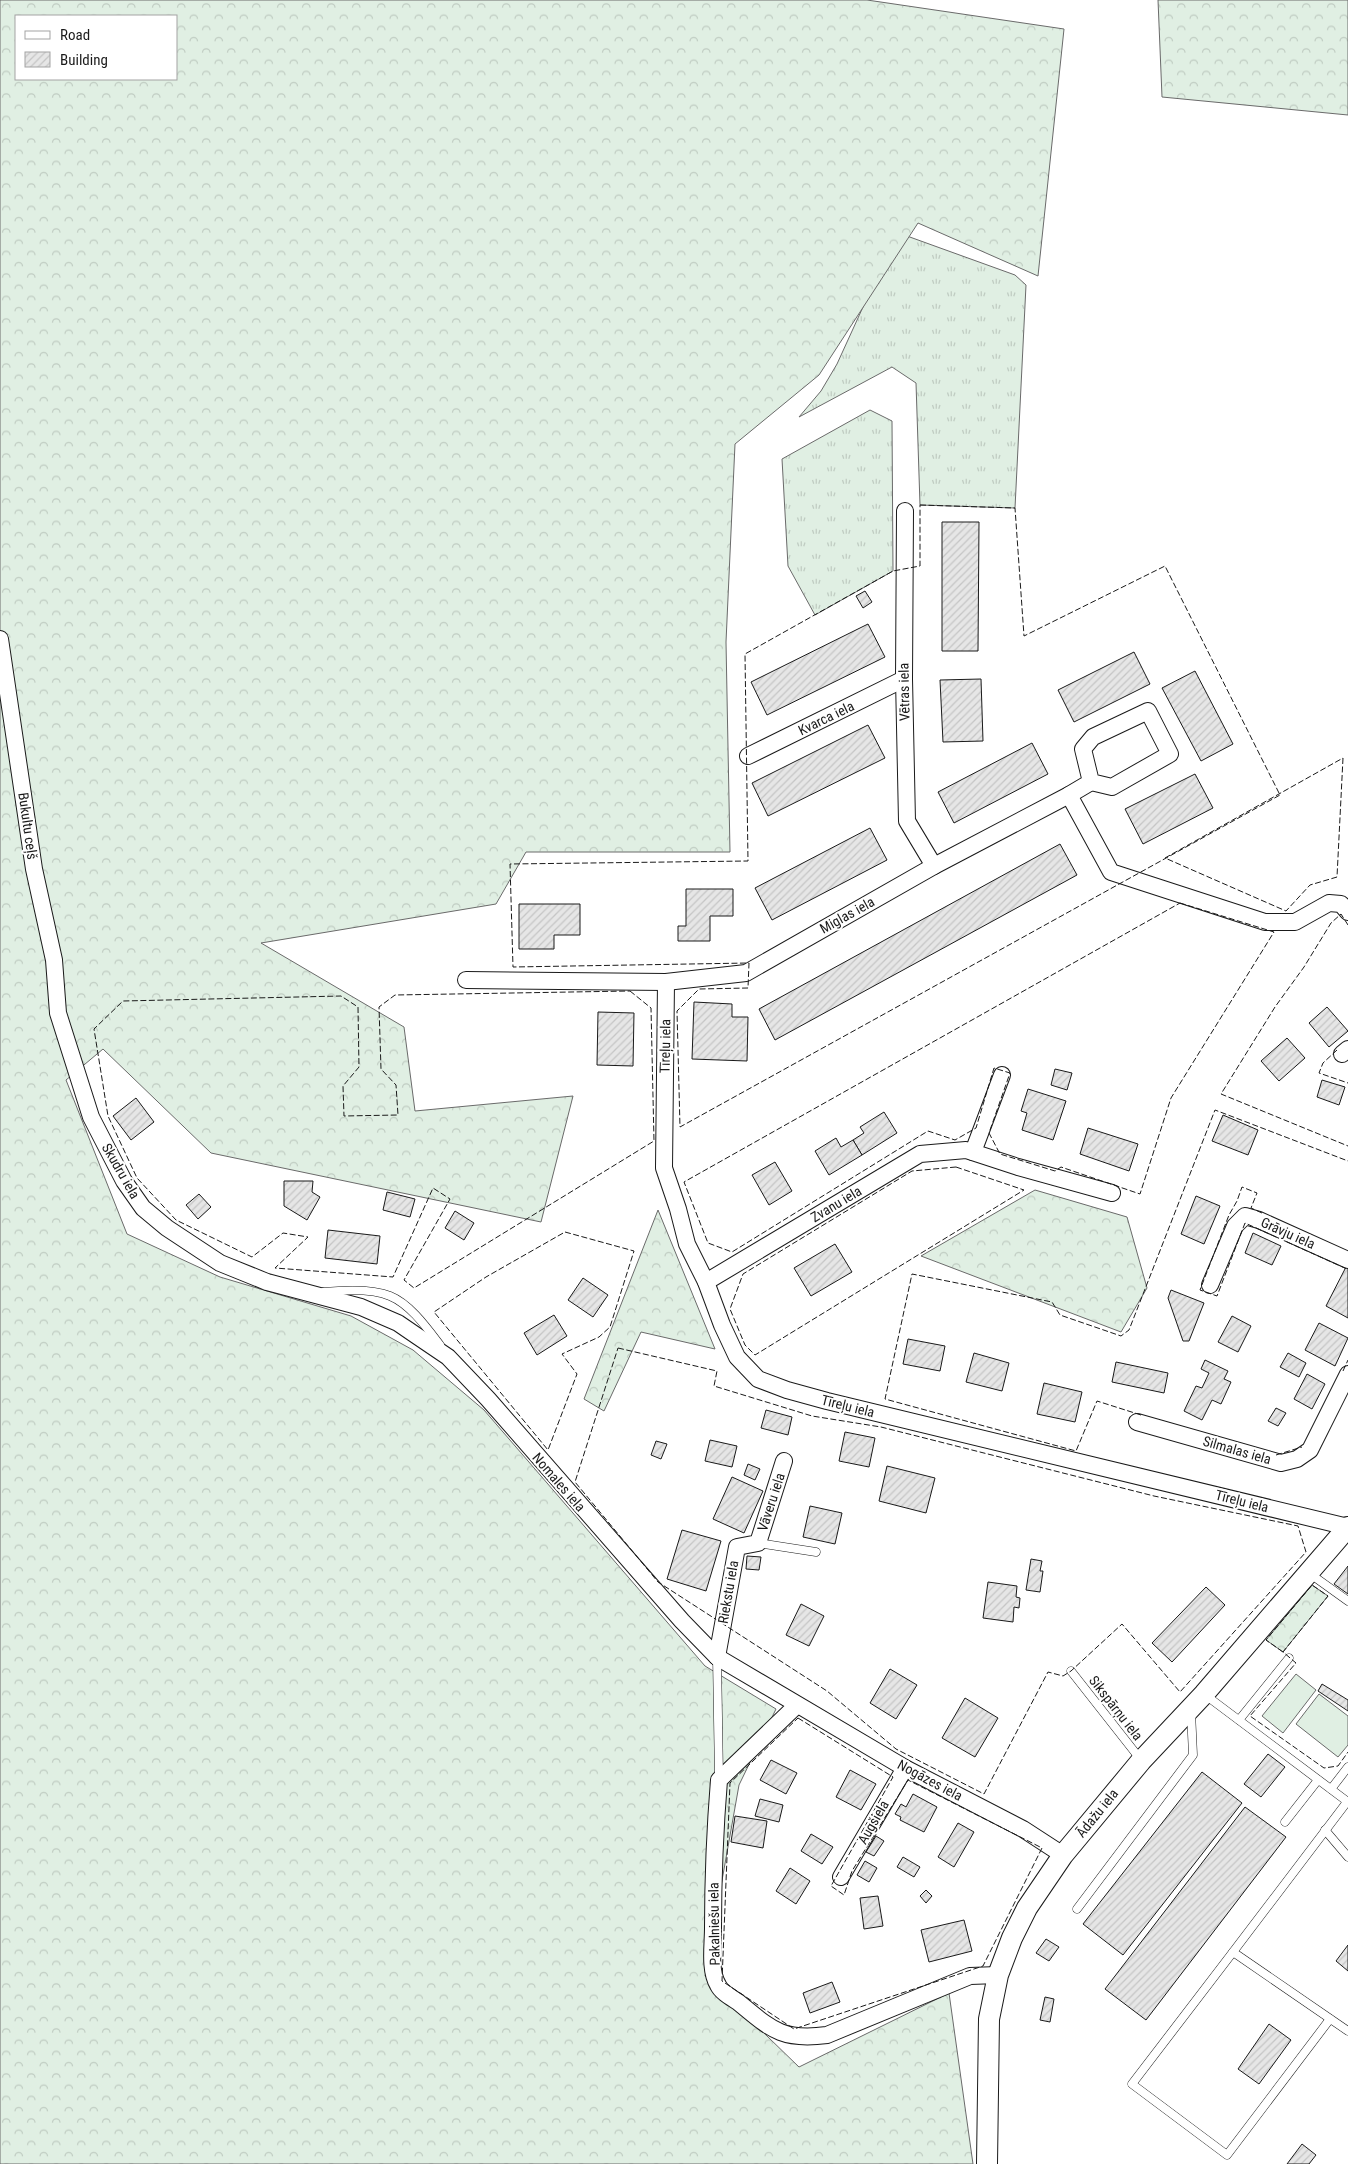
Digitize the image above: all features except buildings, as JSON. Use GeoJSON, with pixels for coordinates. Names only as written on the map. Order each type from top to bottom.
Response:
{"type":"FeatureCollection","features":[{"type":"Feature","properties":{"kind":"street","name":"Vētras iela"},"geometry":{"type":"LineString","coordinates":[[905,511],[904,680],[907,820],[934,866]]}},
{"type":"Feature","properties":{"kind":"street","name":"Bukultu ceļš"},"geometry":{"type":"LineString","coordinates":[[0,638],[34,869],[54,960],[58,1013]]}},
{"type":"Feature","properties":{"kind":"street","name":"Kvarca iela"},"geometry":{"type":"LineString","coordinates":[[748,756],[904,680]]}},
{"type":"Feature","properties":{"kind":"street"},"geometry":{"type":"LineString","coordinates":[[1148,711],[1170,754],[1112,787],[1091,782],[1083,750],[1092,737],[1148,711]]}},
{"type":"Feature","properties":{"kind":"street","name":"Miglas iela"},"geometry":{"type":"LineString","coordinates":[[466,980],[666,982],[746,972],[934,866],[1091,782]]}},
{"type":"Feature","properties":{"kind":"street"},"geometry":{"type":"LineString","coordinates":[[1069,795],[1111,872],[1265,922],[1295,922],[1329,903],[1345,908]]}},
{"type":"Feature","properties":{"kind":"street","name":"Tīreļu iela"},"geometry":{"type":"LineString","coordinates":[[666,982],[664,1168],[678,1209],[686,1244],[706,1282],[722,1325],[737,1357],[758,1379],[787,1390],[1348,1527]]}},
{"type":"Feature","properties":{"kind":"street","name":"Skudru iela"},"geometry":{"type":"LineString","coordinates":[[58,1013],[91,1117],[124,1182],[143,1208],[167,1228],[220,1263],[267,1282],[315,1294]]}},
{"type":"Feature","properties":{"kind":"street"},"geometry":{"type":"LineString","coordinates":[[973,1152],[1002,1075]]}},
{"type":"Feature","properties":{"kind":"street","name":"Zvanu iela"},"geometry":{"type":"LineString","coordinates":[[706,1282],[920,1154],[966,1150],[1112,1193]]}},
{"type":"Feature","properties":{"kind":"street","name":"Grāvju iela"},"geometry":{"type":"LineString","coordinates":[[1210,1286],[1235,1226],[1245,1216],[1259,1220],[1348,1260]]}},
{"type":"Feature","properties":{"kind":"street","name":"Nomales iela"},"geometry":{"type":"LineString","coordinates":[[315,1294],[361,1307],[398,1323],[448,1357],[488,1399],[649,1584],[717,1657],[796,1706]]}},
{"type":"Feature","properties":{"kind":"street","name":"Silmalas iela"},"geometry":{"type":"LineString","coordinates":[[1137,1422],[1281,1463],[1296,1459],[1310,1450],[1348,1374]]}},
{"type":"Feature","properties":{"kind":"street","name":"Vāveru iela"},"geometry":{"type":"LineString","coordinates":[[758,1543],[784,1461]]}},
{"type":"Feature","properties":{"kind":"street","name":"Ādažu iela"},"geometry":{"type":"LineString","coordinates":[[986,2164],[988,2019],[998,1974],[1012,1938],[1027,1908],[1063,1855],[1141,1760],[1198,1701],[1348,1527]]}},
{"type":"Feature","properties":{"kind":"street","name":"Riekstu iela"},"geometry":{"type":"LineString","coordinates":[[717,1657],[737,1547],[758,1543]]}},
{"type":"Feature","properties":{"kind":"street"},"geometry":{"type":"LineString","coordinates":[[719,1780],[796,1706]]}},
{"type":"Feature","properties":{"kind":"street","name":"Nogāzes iela"},"geometry":{"type":"LineString","coordinates":[[796,1706],[905,1768],[1023,1830],[1063,1855]]}},
{"type":"Feature","properties":{"kind":"street","name":"Augšiela"},"geometry":{"type":"LineString","coordinates":[[841,1877],[905,1768]]}},
{"type":"Feature","properties":{"kind":"street","name":"Pakalniešu iela"},"geometry":{"type":"LineString","coordinates":[[719,1780],[714,1842],[713,1966],[718,1986],[771,2029],[789,2035],[809,2037],[827,2035],[970,1976],[998,1974]]}},
{"type":"Feature","properties":{"kind":"lane","name":"Riekstu iela"},"geometry":{"type":"LineString","coordinates":[[758,1543],[816,1552]]}},
{"type":"Feature","properties":{"kind":"lane"},"geometry":{"type":"LineString","coordinates":[[1309,1573],[1348,1601]]}},
{"type":"Feature","properties":{"kind":"lane"},"geometry":{"type":"LineString","coordinates":[[717,1657],[719,1780]]}},
{"type":"Feature","properties":{"kind":"lane"},"geometry":{"type":"LineString","coordinates":[[1239,1720],[1289,1658]]}},
{"type":"Feature","properties":{"kind":"lane","name":"Sikspārņu iela"},"geometry":{"type":"LineString","coordinates":[[1071,1672],[1141,1760]]}},
{"type":"Feature","properties":{"kind":"lane"},"geometry":{"type":"LineString","coordinates":[[1076,1909],[1193,1754],[1198,1701],[1239,1720],[1348,1802],[1132,2084],[1227,2155],[1330,2018]]}},
{"type":"Feature","properties":{"kind":"lane"},"geometry":{"type":"LineString","coordinates":[[1331,1789],[1348,1767]]}},
{"type":"Feature","properties":{"kind":"lane"},"geometry":{"type":"LineString","coordinates":[[1285,1822],[1318,1780]]}},
{"type":"Feature","properties":{"kind":"lane"},"geometry":{"type":"LineString","coordinates":[[1326,1830],[1348,1857]]}},
{"type":"Feature","properties":{"kind":"lane"},"geometry":{"type":"LineString","coordinates":[[1233,1952],[1348,2031]]}},
{"type":"Feature","properties":{"kind":"green space"},"geometry":{"type":"Polygon","coordinates":[[[0,0],[867,0],[1064,29],[1038,276],[918,223],[819,375],[735,444],[726,642],[730,852],[526,852],[496,904],[261,943],[404,1027],[415,1111],[573,1096],[541,1222],[211,1153],[103,1049],[66,1080],[127,1234],[220,1277],[351,1316],[413,1350],[484,1410],[705,1666],[776,1709],[739,1785],[705,1976],[799,2067],[949,1993],[973,2164],[0,2164],[0,0]]]}},
{"type":"Feature","properties":{"kind":"green space"},"geometry":{"type":"Polygon","coordinates":[[[1158,0],[1348,0],[1348,115],[1162,97],[1158,0]]]}},
{"type":"Feature","properties":{"kind":"green space"},"geometry":{"type":"Polygon","coordinates":[[[907,236],[1015,275],[1026,285],[1015,508],[920,505],[916,383],[892,367],[799,417],[821,391],[837,364],[894,239],[907,236]]]}},
{"type":"Feature","properties":{"kind":"green space"},"geometry":{"type":"Polygon","coordinates":[[[870,410],[892,421],[893,571],[815,615],[788,566],[782,459],[870,410]]]}},
{"type":"Feature","properties":{"kind":"green space"},"geometry":{"type":"Polygon","coordinates":[[[1035,1190],[1127,1217],[1147,1288],[1121,1332],[921,1256],[1035,1190]]]}},
{"type":"Feature","properties":{"kind":"green space"},"geometry":{"type":"Polygon","coordinates":[[[658,1210],[715,1349],[641,1332],[604,1411],[584,1399],[658,1210]]]}},
{"type":"Feature","properties":{"kind":"green space"},"geometry":{"type":"Polygon","coordinates":[[[1312,1585],[1328,1596],[1283,1652],[1266,1640],[1312,1585]]]}},
{"type":"Feature","properties":{"kind":"green space"},"geometry":{"type":"Polygon","coordinates":[[[1296,1674],[1316,1690],[1283,1733],[1262,1716],[1296,1674]]]}},
{"type":"Feature","properties":{"kind":"green space"},"geometry":{"type":"Polygon","coordinates":[[[1319,1694],[1348,1716],[1348,1745],[1338,1757],[1296,1724],[1319,1694]]]}},
{"type":"Feature","properties":{"kind":"fence"},"geometry":{"type":"LineString","coordinates":[[920,505],[1015,508],[1024,636],[1165,566],[1280,795],[680,1127],[677,1011],[699,989],[748,988],[749,963],[513,967],[510,864],[748,861],[745,654],[893,571],[920,566],[920,505]]}},
{"type":"Feature","properties":{"kind":"fence"},"geometry":{"type":"LineString","coordinates":[[1343,758],[1337,877],[1310,885],[1286,911],[1165,858],[1343,758]]}},
{"type":"Feature","properties":{"kind":"fence"},"geometry":{"type":"LineString","coordinates":[[1180,903],[1274,932],[1171,1098],[1140,1194],[1061,1167],[1055,1171],[1000,1154],[989,1133],[1010,1073],[994,1068],[976,1128],[955,1140],[928,1131],[732,1252],[708,1243],[684,1182],[1180,903]]}},
{"type":"Feature","properties":{"kind":"fence"},"geometry":{"type":"LineString","coordinates":[[1348,925],[1341,914],[1331,923],[1304,967],[1275,1007],[1221,1094],[1348,1146]]}},
{"type":"Feature","properties":{"kind":"fence"},"geometry":{"type":"LineString","coordinates":[[630,991],[651,1008],[654,1141],[414,1288],[404,1280],[450,1199],[433,1188],[393,1277],[275,1268],[308,1237],[283,1233],[252,1257],[176,1220],[137,1178],[108,1116],[94,1029],[123,1001],[341,996],[358,1007],[359,1067],[343,1086],[344,1116],[398,1115],[396,1085],[381,1069],[379,1007],[395,995],[630,991]]}},
{"type":"Feature","properties":{"kind":"fence"},"geometry":{"type":"LineString","coordinates":[[1337,1050],[1323,1063],[1319,1073],[1348,1083]]}},
{"type":"Feature","properties":{"kind":"fence"},"geometry":{"type":"LineString","coordinates":[[1141,1415],[1097,1401],[1076,1451],[885,1399],[912,1274],[1052,1302],[1060,1315],[1121,1336],[1129,1330],[1215,1110],[1348,1161]]}},
{"type":"Feature","properties":{"kind":"fence"},"geometry":{"type":"LineString","coordinates":[[956,1167],[1024,1190],[755,1355],[745,1345],[730,1309],[743,1274],[912,1171],[956,1167]]}},
{"type":"Feature","properties":{"kind":"fence"},"geometry":{"type":"LineString","coordinates":[[1262,1213],[1251,1208],[1257,1193],[1242,1187],[1200,1290],[1217,1296],[1245,1223],[1347,1269]]}},
{"type":"Feature","properties":{"kind":"fence"},"geometry":{"type":"LineString","coordinates":[[565,1232],[634,1251],[610,1327],[599,1337],[562,1354],[577,1374],[548,1450],[434,1312],[486,1277],[565,1232]]}},
{"type":"Feature","properties":{"kind":"fence"},"geometry":{"type":"LineString","coordinates":[[618,1348],[717,1371],[714,1386],[812,1416],[881,1427],[1154,1496],[1298,1526],[1306,1552],[1180,1692],[1122,1624],[1071,1671],[1063,1676],[1048,1672],[984,1794],[896,1749],[827,1691],[658,1582],[575,1482],[618,1348]]}},
{"type":"Feature","properties":{"kind":"fence"},"geometry":{"type":"LineString","coordinates":[[1343,1371],[1348,1360]]}},
{"type":"Feature","properties":{"kind":"fence"},"geometry":{"type":"LineString","coordinates":[[1276,1455],[1302,1447]]}},
{"type":"Feature","properties":{"kind":"fence"},"geometry":{"type":"LineString","coordinates":[[1283,1652],[1266,1640],[1312,1585],[1328,1596],[1283,1652],[1296,1663],[1250,1716],[1324,1768],[1338,1766],[1348,1752]]}},
{"type":"Feature","properties":{"kind":"fence"},"geometry":{"type":"LineString","coordinates":[[798,1718],[893,1777],[831,1886],[844,1895],[852,1871],[908,1780],[1042,1848],[983,1966],[794,2029],[722,1981],[730,1783],[798,1718]]}}]}
